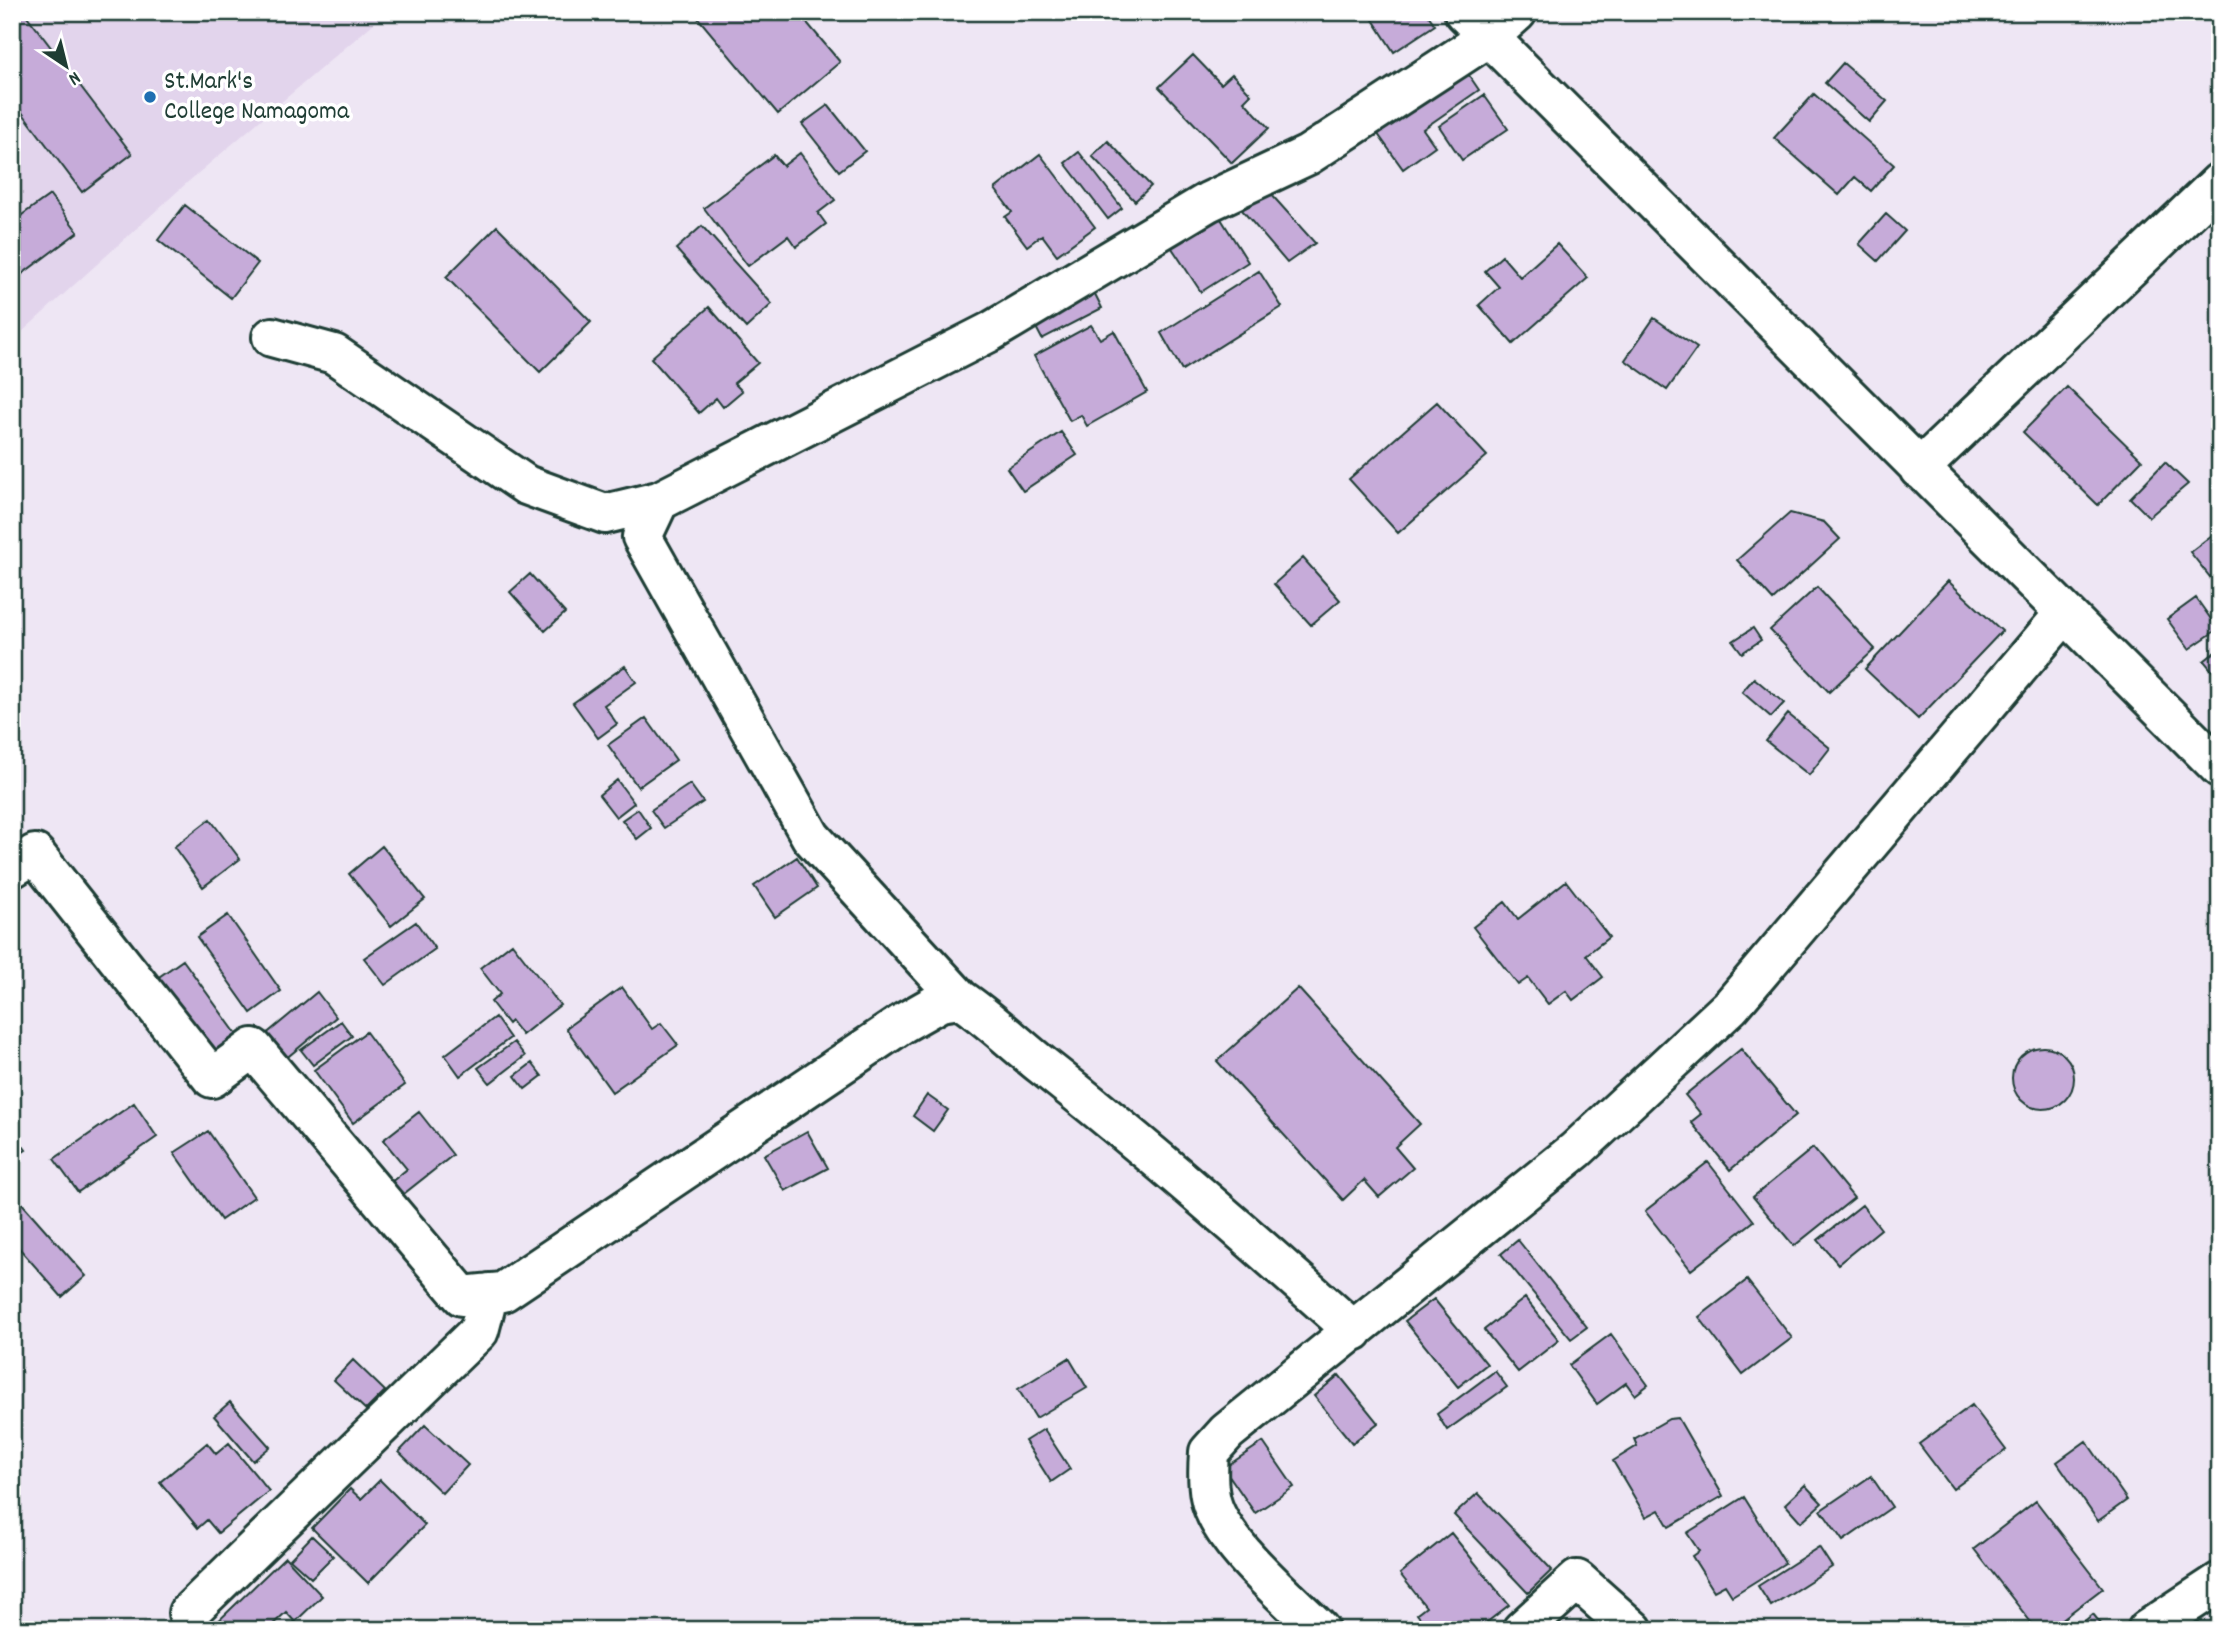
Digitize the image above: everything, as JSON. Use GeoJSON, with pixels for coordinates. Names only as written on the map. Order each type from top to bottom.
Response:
{"type":"FeatureCollection","features":[{"type":"Feature","properties":{"kind":"street"},"geometry":{"type":"LineString","coordinates":[[272,337],[334,354],[526,485],[604,514],[659,501],[990,332],[1208,202],[1308,155],[1477,24],[1517,12]]}},
{"type":"Feature","properties":{"kind":"street"},"geometry":{"type":"LineString","coordinates":[[1477,24],[2220,768]]}},
{"type":"Feature","properties":{"kind":"street"},"geometry":{"type":"LineString","coordinates":[[1919,469],[2220,182]]}},
{"type":"Feature","properties":{"kind":"street"},"geometry":{"type":"LineString","coordinates":[[659,501],[642,537],[811,837],[960,999],[983,1014],[1013,1043],[1128,1132],[1354,1331]]}},
{"type":"Feature","properties":{"kind":"street"},"geometry":{"type":"LineString","coordinates":[[1320,1630],[1228,1535],[1210,1499],[1209,1452],[1227,1432],[1576,1150],[1731,1006],[2064,614]]}},
{"type":"Feature","properties":{"kind":"street"},"geometry":{"type":"LineString","coordinates":[[12,868],[35,854],[212,1078],[253,1048],[462,1296],[503,1292],[903,1023],[940,1002],[960,999]]}},
{"type":"Feature","properties":{"kind":"street"},"geometry":{"type":"LineString","coordinates":[[188,1613],[478,1331],[489,1293]]}},
{"type":"Feature","properties":{"kind":"street"},"geometry":{"type":"LineString","coordinates":[[1522,1630],[1577,1580],[1633,1630]]}},
{"type":"Feature","properties":{"kind":"street"},"geometry":{"type":"LineString","coordinates":[[2147,1630],[2220,1582]]}},
{"type":"Feature","properties":{"kind":"shaded area","name":"St.Mark's College Namagoma"},"geometry":{"type":"Polygon","coordinates":[[[12,12],[387,12],[189,181],[12,341],[12,12]]]}},
{"type":"Feature","properties":{"kind":"building"},"geometry":{"type":"Polygon","coordinates":[[[12,12],[24,12],[132,154],[82,192],[12,99],[12,12]]]}},
{"type":"Feature","properties":{"kind":"building"},"geometry":{"type":"Polygon","coordinates":[[[693,12],[798,12],[840,62],[778,114],[693,12]]]}},
{"type":"Feature","properties":{"kind":"building"},"geometry":{"type":"Polygon","coordinates":[[[1368,12],[1426,12],[1435,25],[1394,52],[1368,12]]]}},
{"type":"Feature","properties":{"kind":"building"},"geometry":{"type":"Polygon","coordinates":[[[1193,55],[1221,84],[1232,74],[1251,94],[1244,101],[1269,128],[1232,163],[1159,87],[1193,55]]]}},
{"type":"Feature","properties":{"kind":"building"},"geometry":{"type":"Polygon","coordinates":[[[1843,63],[1887,101],[1869,122],[1825,83],[1843,63]]]}},
{"type":"Feature","properties":{"kind":"building"},"geometry":{"type":"Polygon","coordinates":[[[1464,68],[1479,90],[1423,129],[1435,146],[1403,169],[1375,130],[1464,68]]]}},
{"type":"Feature","properties":{"kind":"building"},"geometry":{"type":"Polygon","coordinates":[[[1814,94],[1894,165],[1871,191],[1855,177],[1839,195],[1774,138],[1814,94]]]}},
{"type":"Feature","properties":{"kind":"building"},"geometry":{"type":"Polygon","coordinates":[[[1484,95],[1508,129],[1462,160],[1439,126],[1484,95]]]}},
{"type":"Feature","properties":{"kind":"building"},"geometry":{"type":"Polygon","coordinates":[[[828,105],[865,151],[839,171],[802,124],[828,105]]]}},
{"type":"Feature","properties":{"kind":"building"},"geometry":{"type":"Polygon","coordinates":[[[1108,141],[1151,186],[1135,201],[1092,156],[1108,141]]]}},
{"type":"Feature","properties":{"kind":"building"},"geometry":{"type":"Polygon","coordinates":[[[1079,152],[1122,208],[1108,219],[1065,163],[1079,152]]]}},
{"type":"Feature","properties":{"kind":"building"},"geometry":{"type":"Polygon","coordinates":[[[800,153],[835,200],[818,213],[826,224],[796,247],[788,236],[748,266],[704,208],[774,155],[783,166],[800,153]]]}},
{"type":"Feature","properties":{"kind":"building"},"geometry":{"type":"Polygon","coordinates":[[[1040,154],[1095,227],[1057,255],[1042,235],[1027,246],[1005,217],[1012,212],[995,189],[1040,154]]]}},
{"type":"Feature","properties":{"kind":"building"},"geometry":{"type":"Polygon","coordinates":[[[1270,193],[1315,243],[1287,263],[1242,210],[1270,193]]]}},
{"type":"Feature","properties":{"kind":"building"},"geometry":{"type":"Polygon","coordinates":[[[50,195],[78,232],[22,274],[12,261],[12,222],[50,195]]]}},
{"type":"Feature","properties":{"kind":"building"},"geometry":{"type":"Polygon","coordinates":[[[185,205],[258,263],[231,298],[158,240],[185,205]]]}},
{"type":"Feature","properties":{"kind":"building"},"geometry":{"type":"Polygon","coordinates":[[[1218,214],[1248,262],[1201,292],[1170,245],[1218,214]]]}},
{"type":"Feature","properties":{"kind":"building"},"geometry":{"type":"Polygon","coordinates":[[[1886,214],[1905,231],[1878,261],[1859,244],[1886,214]]]}},
{"type":"Feature","properties":{"kind":"building"},"geometry":{"type":"Polygon","coordinates":[[[497,226],[591,322],[540,372],[446,277],[497,226]]]}},
{"type":"Feature","properties":{"kind":"building"},"geometry":{"type":"Polygon","coordinates":[[[702,226],[772,304],[746,328],[676,249],[702,226]]]}},
{"type":"Feature","properties":{"kind":"building"},"geometry":{"type":"Polygon","coordinates":[[[1557,244],[1588,278],[1513,344],[1479,305],[1499,287],[1485,271],[1502,256],[1520,277],[1557,244]]]}},
{"type":"Feature","properties":{"kind":"building"},"geometry":{"type":"Polygon","coordinates":[[[1259,271],[1282,307],[1182,370],[1161,333],[1259,271]]]}},
{"type":"Feature","properties":{"kind":"building"},"geometry":{"type":"Polygon","coordinates":[[[1090,284],[1102,308],[1042,339],[1030,316],[1090,284]]]}},
{"type":"Feature","properties":{"kind":"building"},"geometry":{"type":"Polygon","coordinates":[[[709,307],[758,363],[734,383],[742,391],[723,407],[716,398],[699,413],[651,358],[709,307]]]}},
{"type":"Feature","properties":{"kind":"building"},"geometry":{"type":"Polygon","coordinates":[[[1654,318],[1697,348],[1667,390],[1625,360],[1654,318]]]}},
{"type":"Feature","properties":{"kind":"building"},"geometry":{"type":"Polygon","coordinates":[[[1091,325],[1100,339],[1114,331],[1147,392],[1087,426],[1081,415],[1070,421],[1034,356],[1091,325]]]}},
{"type":"Feature","properties":{"kind":"building"},"geometry":{"type":"Polygon","coordinates":[[[2067,387],[2142,460],[2098,505],[2023,432],[2067,387]]]}},
{"type":"Feature","properties":{"kind":"building"},"geometry":{"type":"Polygon","coordinates":[[[1437,402],[1487,456],[1398,533],[1349,479],[1437,402]]]}},
{"type":"Feature","properties":{"kind":"building"},"geometry":{"type":"Polygon","coordinates":[[[1061,432],[1077,455],[1023,491],[1007,468],[1061,432]]]}},
{"type":"Feature","properties":{"kind":"building"},"geometry":{"type":"Polygon","coordinates":[[[2165,462],[2188,484],[2149,517],[2130,498],[2165,462]]]}},
{"type":"Feature","properties":{"kind":"building"},"geometry":{"type":"Polygon","coordinates":[[[1790,513],[1824,522],[1840,539],[1773,600],[1737,560],[1790,513]]]}},
{"type":"Feature","properties":{"kind":"building"},"geometry":{"type":"Polygon","coordinates":[[[2220,529],[2220,569],[2210,577],[2190,552],[2220,529]]]}},
{"type":"Feature","properties":{"kind":"building"},"geometry":{"type":"Polygon","coordinates":[[[1303,558],[1340,600],[1311,625],[1274,584],[1303,558]]]}},
{"type":"Feature","properties":{"kind":"building"},"geometry":{"type":"Polygon","coordinates":[[[530,574],[565,613],[545,631],[510,592],[530,574]]]}},
{"type":"Feature","properties":{"kind":"building"},"geometry":{"type":"Polygon","coordinates":[[[1948,581],[2002,631],[1918,719],[1865,669],[1948,581]]]}},
{"type":"Feature","properties":{"kind":"building"},"geometry":{"type":"Polygon","coordinates":[[[1817,587],[1875,649],[1829,692],[1770,630],[1817,587]]]}},
{"type":"Feature","properties":{"kind":"building"},"geometry":{"type":"Polygon","coordinates":[[[2196,598],[2218,629],[2189,649],[2167,619],[2196,598]]]}},
{"type":"Feature","properties":{"kind":"building"},"geometry":{"type":"Polygon","coordinates":[[[1753,628],[1761,640],[1742,653],[1733,641],[1753,628]]]}},
{"type":"Feature","properties":{"kind":"building"},"geometry":{"type":"Polygon","coordinates":[[[2220,648],[2220,680],[2204,661],[2220,648]]]}},
{"type":"Feature","properties":{"kind":"building"},"geometry":{"type":"Polygon","coordinates":[[[625,666],[636,682],[604,705],[617,724],[598,738],[573,703],[625,666]]]}},
{"type":"Feature","properties":{"kind":"building"},"geometry":{"type":"Polygon","coordinates":[[[1754,678],[1784,703],[1771,717],[1742,692],[1754,678]]]}},
{"type":"Feature","properties":{"kind":"building"},"geometry":{"type":"Polygon","coordinates":[[[1788,714],[1830,748],[1809,775],[1766,741],[1788,714]]]}},
{"type":"Feature","properties":{"kind":"building"},"geometry":{"type":"Polygon","coordinates":[[[646,718],[676,760],[638,787],[608,745],[646,718]]]}},
{"type":"Feature","properties":{"kind":"building"},"geometry":{"type":"Polygon","coordinates":[[[617,780],[634,803],[616,817],[599,795],[617,780]]]}},
{"type":"Feature","properties":{"kind":"building"},"geometry":{"type":"Polygon","coordinates":[[[690,784],[703,802],[664,828],[651,810],[690,784]]]}},
{"type":"Feature","properties":{"kind":"building"},"geometry":{"type":"Polygon","coordinates":[[[638,809],[651,828],[637,839],[622,820],[638,809]]]}},
{"type":"Feature","properties":{"kind":"building"},"geometry":{"type":"Polygon","coordinates":[[[210,819],[240,859],[203,887],[174,847],[210,819]]]}},
{"type":"Feature","properties":{"kind":"building"},"geometry":{"type":"Polygon","coordinates":[[[382,846],[425,899],[391,926],[349,874],[382,846]]]}},
{"type":"Feature","properties":{"kind":"building"},"geometry":{"type":"Polygon","coordinates":[[[797,857],[817,888],[775,917],[754,886],[797,857]]]}},
{"type":"Feature","properties":{"kind":"building"},"geometry":{"type":"Polygon","coordinates":[[[1566,881],[1609,937],[1586,955],[1603,977],[1573,1000],[1566,991],[1548,1004],[1528,978],[1518,985],[1473,927],[1505,902],[1518,919],[1566,881]]]}},
{"type":"Feature","properties":{"kind":"building"},"geometry":{"type":"Polygon","coordinates":[[[228,915],[281,991],[251,1013],[197,937],[228,915]]]}},
{"type":"Feature","properties":{"kind":"building"},"geometry":{"type":"Polygon","coordinates":[[[416,922],[435,949],[385,985],[364,958],[416,922]]]}},
{"type":"Feature","properties":{"kind":"building"},"geometry":{"type":"Polygon","coordinates":[[[512,943],[560,1005],[522,1035],[511,1021],[508,1024],[491,1002],[500,994],[480,968],[512,943]]]}},
{"type":"Feature","properties":{"kind":"building"},"geometry":{"type":"Polygon","coordinates":[[[183,960],[240,1039],[213,1058],[156,979],[183,960]]]}},
{"type":"Feature","properties":{"kind":"building"},"geometry":{"type":"Polygon","coordinates":[[[622,987],[652,1029],[661,1023],[678,1045],[612,1092],[566,1028],[622,987]]]}},
{"type":"Feature","properties":{"kind":"building"},"geometry":{"type":"Polygon","coordinates":[[[1298,988],[1420,1124],[1395,1147],[1413,1168],[1379,1197],[1364,1180],[1343,1200],[1217,1061],[1298,988]]]}},
{"type":"Feature","properties":{"kind":"building"},"geometry":{"type":"Polygon","coordinates":[[[317,992],[336,1017],[284,1060],[264,1036],[317,992]]]}},
{"type":"Feature","properties":{"kind":"building"},"geometry":{"type":"Polygon","coordinates":[[[495,1017],[510,1038],[460,1076],[445,1055],[495,1017]]]}},
{"type":"Feature","properties":{"kind":"building"},"geometry":{"type":"Polygon","coordinates":[[[341,1021],[352,1036],[313,1065],[301,1050],[341,1021]]]}},
{"type":"Feature","properties":{"kind":"building"},"geometry":{"type":"Polygon","coordinates":[[[366,1032],[405,1085],[353,1123],[314,1070],[366,1032]]]}},
{"type":"Feature","properties":{"kind":"building"},"geometry":{"type":"Polygon","coordinates":[[[514,1042],[525,1056],[490,1083],[478,1068],[514,1042]]]}},
{"type":"Feature","properties":{"kind":"building"},"geometry":{"type":"Polygon","coordinates":[[[2043,1047],[2065,1056],[2074,1078],[2065,1100],[2043,1109],[2021,1100],[2012,1078],[2021,1056],[2043,1047]]]}},
{"type":"Feature","properties":{"kind":"building"},"geometry":{"type":"Polygon","coordinates":[[[1741,1049],[1796,1115],[1730,1170],[1691,1122],[1701,1114],[1685,1095],[1741,1049]]]}},
{"type":"Feature","properties":{"kind":"building"},"geometry":{"type":"Polygon","coordinates":[[[532,1063],[542,1076],[525,1089],[515,1076],[532,1063]]]}},
{"type":"Feature","properties":{"kind":"building"},"geometry":{"type":"Polygon","coordinates":[[[927,1095],[948,1110],[933,1131],[913,1116],[927,1095]]]}},
{"type":"Feature","properties":{"kind":"building"},"geometry":{"type":"Polygon","coordinates":[[[134,1103],[157,1137],[78,1192],[54,1159],[134,1103]]]}},
{"type":"Feature","properties":{"kind":"building"},"geometry":{"type":"Polygon","coordinates":[[[419,1112],[453,1155],[401,1196],[390,1183],[407,1169],[383,1140],[419,1112]]]}},
{"type":"Feature","properties":{"kind":"building"},"geometry":{"type":"Polygon","coordinates":[[[12,1131],[26,1150],[12,1159],[12,1131]]]}},
{"type":"Feature","properties":{"kind":"building"},"geometry":{"type":"Polygon","coordinates":[[[208,1131],[254,1197],[221,1220],[174,1153],[208,1131]]]}},
{"type":"Feature","properties":{"kind":"building"},"geometry":{"type":"Polygon","coordinates":[[[807,1131],[828,1168],[785,1191],[764,1155],[807,1131]]]}},
{"type":"Feature","properties":{"kind":"building"},"geometry":{"type":"Polygon","coordinates":[[[1813,1148],[1854,1198],[1794,1246],[1753,1197],[1813,1148]]]}},
{"type":"Feature","properties":{"kind":"building"},"geometry":{"type":"Polygon","coordinates":[[[1708,1162],[1754,1221],[1691,1270],[1645,1211],[1708,1162]]]}},
{"type":"Feature","properties":{"kind":"building"},"geometry":{"type":"Polygon","coordinates":[[[12,1192],[86,1276],[62,1297],[12,1240],[12,1192]]]}},
{"type":"Feature","properties":{"kind":"building"},"geometry":{"type":"Polygon","coordinates":[[[1862,1205],[1881,1229],[1838,1264],[1818,1240],[1862,1205]]]}},
{"type":"Feature","properties":{"kind":"building"},"geometry":{"type":"Polygon","coordinates":[[[1518,1240],[1587,1327],[1571,1339],[1501,1254],[1518,1240]]]}},
{"type":"Feature","properties":{"kind":"building"},"geometry":{"type":"Polygon","coordinates":[[[1747,1280],[1792,1338],[1743,1375],[1699,1317],[1747,1280]]]}},
{"type":"Feature","properties":{"kind":"building"},"geometry":{"type":"Polygon","coordinates":[[[1525,1298],[1559,1340],[1518,1372],[1484,1330],[1525,1298]]]}},
{"type":"Feature","properties":{"kind":"building"},"geometry":{"type":"Polygon","coordinates":[[[1434,1299],[1487,1364],[1458,1387],[1405,1321],[1434,1299]]]}},
{"type":"Feature","properties":{"kind":"building"},"geometry":{"type":"Polygon","coordinates":[[[1611,1334],[1648,1385],[1635,1395],[1626,1383],[1597,1404],[1569,1365],[1611,1334]]]}},
{"type":"Feature","properties":{"kind":"building"},"geometry":{"type":"Polygon","coordinates":[[[1069,1358],[1087,1388],[1036,1418],[1018,1389],[1069,1358]]]}},
{"type":"Feature","properties":{"kind":"building"},"geometry":{"type":"Polygon","coordinates":[[[353,1360],[385,1391],[366,1410],[334,1380],[353,1360]]]}},
{"type":"Feature","properties":{"kind":"building"},"geometry":{"type":"Polygon","coordinates":[[[1495,1371],[1507,1387],[1447,1430],[1437,1414],[1495,1371]]]}},
{"type":"Feature","properties":{"kind":"building"},"geometry":{"type":"Polygon","coordinates":[[[1339,1375],[1378,1423],[1352,1443],[1314,1396],[1339,1375]]]}},
{"type":"Feature","properties":{"kind":"building"},"geometry":{"type":"Polygon","coordinates":[[[230,1402],[270,1447],[253,1461],[214,1416],[230,1402]]]}},
{"type":"Feature","properties":{"kind":"building"},"geometry":{"type":"Polygon","coordinates":[[[1972,1405],[2006,1450],[1953,1489],[1919,1444],[1972,1405]]]}},
{"type":"Feature","properties":{"kind":"building"},"geometry":{"type":"Polygon","coordinates":[[[1678,1418],[1723,1496],[1669,1527],[1659,1510],[1646,1517],[1613,1461],[1637,1446],[1634,1439],[1669,1419],[1678,1418]]]}},
{"type":"Feature","properties":{"kind":"building"},"geometry":{"type":"Polygon","coordinates":[[[425,1425],[468,1465],[442,1493],[399,1452],[425,1425]]]}},
{"type":"Feature","properties":{"kind":"building"},"geometry":{"type":"Polygon","coordinates":[[[1044,1429],[1070,1469],[1051,1482],[1025,1441],[1044,1429]]]}},
{"type":"Feature","properties":{"kind":"building"},"geometry":{"type":"Polygon","coordinates":[[[2086,1441],[2127,1500],[2098,1521],[2057,1462],[2086,1441]]]}},
{"type":"Feature","properties":{"kind":"building"},"geometry":{"type":"Polygon","coordinates":[[[1263,1442],[1294,1487],[1255,1513],[1224,1468],[1263,1442]]]}},
{"type":"Feature","properties":{"kind":"building"},"geometry":{"type":"Polygon","coordinates":[[[207,1443],[216,1454],[229,1443],[269,1491],[218,1533],[207,1520],[198,1528],[160,1482],[207,1443]]]}},
{"type":"Feature","properties":{"kind":"building"},"geometry":{"type":"Polygon","coordinates":[[[1871,1476],[1892,1507],[1843,1541],[1821,1510],[1871,1476]]]}},
{"type":"Feature","properties":{"kind":"building"},"geometry":{"type":"Polygon","coordinates":[[[380,1480],[425,1525],[368,1583],[312,1528],[350,1489],[361,1499],[380,1480]]]}},
{"type":"Feature","properties":{"kind":"building"},"geometry":{"type":"Polygon","coordinates":[[[1805,1485],[1822,1503],[1801,1522],[1785,1504],[1805,1485]]]}},
{"type":"Feature","properties":{"kind":"building"},"geometry":{"type":"Polygon","coordinates":[[[1478,1493],[1552,1570],[1528,1593],[1454,1515],[1478,1493]]]}},
{"type":"Feature","properties":{"kind":"building"},"geometry":{"type":"Polygon","coordinates":[[[1744,1497],[1785,1563],[1732,1596],[1725,1585],[1714,1591],[1692,1556],[1699,1551],[1687,1533],[1744,1497]]]}},
{"type":"Feature","properties":{"kind":"building"},"geometry":{"type":"Polygon","coordinates":[[[2036,1501],[2103,1588],[2048,1630],[2037,1630],[1974,1549],[2036,1501]]]}},
{"type":"Feature","properties":{"kind":"building"},"geometry":{"type":"Polygon","coordinates":[[[1451,1533],[1509,1605],[1477,1630],[1445,1630],[1441,1625],[1435,1630],[1429,1630],[1417,1614],[1426,1607],[1400,1574],[1451,1533]]]}},
{"type":"Feature","properties":{"kind":"building"},"geometry":{"type":"Polygon","coordinates":[[[312,1536],[333,1556],[311,1578],[290,1559],[312,1536]]]}},
{"type":"Feature","properties":{"kind":"building"},"geometry":{"type":"Polygon","coordinates":[[[1819,1547],[1832,1567],[1771,1606],[1758,1586],[1819,1547]]]}},
{"type":"Feature","properties":{"kind":"building"},"geometry":{"type":"Polygon","coordinates":[[[285,1557],[322,1596],[295,1622],[286,1612],[267,1630],[209,1630],[285,1557]]]}},
{"type":"Feature","properties":{"kind":"building"},"geometry":{"type":"Polygon","coordinates":[[[2093,1614],[2106,1630],[2074,1630],[2093,1614]]]}},
{"type":"Feature","properties":{"kind":"place","name":"St.Mark's College Namagoma"},"geometry":{"type":"Point","coordinates":[150,97]}}]}
